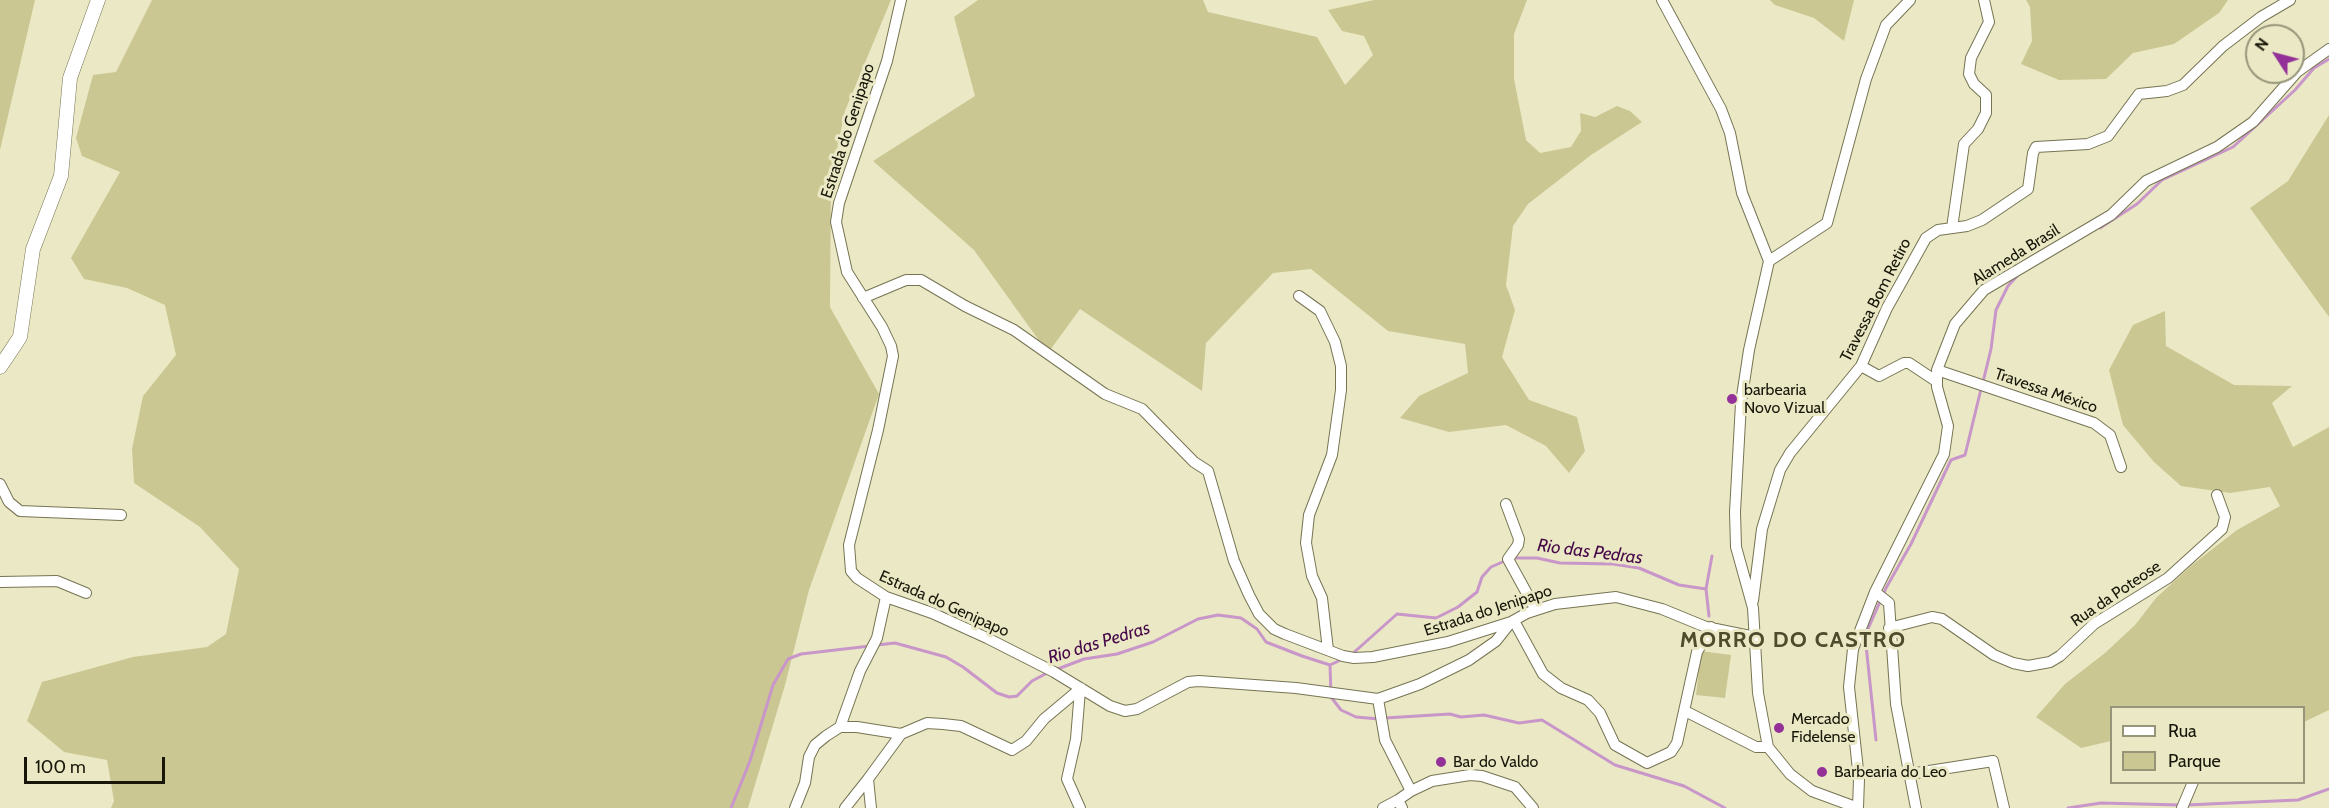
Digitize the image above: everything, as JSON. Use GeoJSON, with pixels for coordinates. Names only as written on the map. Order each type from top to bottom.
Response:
{"type":"FeatureCollection","features":[{"type":"Feature","properties":{"kind":"street"},"geometry":{"type":"LineString","coordinates":[[0,367],[20,337],[33,249],[61,176],[70,78],[98,0]]}},
{"type":"Feature","properties":{"kind":"street","name":"Estrada do Genipapo"},"geometry":{"type":"LineString","coordinates":[[901,0],[887,61],[839,203],[836,222],[847,272],[882,327],[893,356],[892,371],[849,545],[848,558],[851,571],[857,579],[886,597],[932,613],[987,638],[1110,706],[1125,711],[1137,709],[1188,682],[1199,681],[1296,688],[1378,699],[1420,684],[1470,660],[1496,641],[1512,622]]}},
{"type":"Feature","properties":{"kind":"street"},"geometry":{"type":"LineString","coordinates":[[1662,0],[1721,109],[1730,133],[1742,193],[1769,261],[1749,350],[1741,403],[1735,512],[1736,547],[1753,608],[1758,693],[1768,747],[1790,774],[1812,791],[1858,808],[1858,779],[1850,712],[1850,667],[1857,633],[1875,592],[1944,454],[1948,426],[1937,376]]}},
{"type":"Feature","properties":{"kind":"street"},"geometry":{"type":"LineString","coordinates":[[1769,261],[1827,223],[1866,79],[1886,25],[1910,0]]}},
{"type":"Feature","properties":{"kind":"street"},"geometry":{"type":"LineString","coordinates":[[1952,228],[1962,152],[1986,113],[1986,95],[1974,84],[1969,74],[1971,58],[1989,22],[1984,0]]}},
{"type":"Feature","properties":{"kind":"street","name":"Travessa Bom Retiro"},"geometry":{"type":"LineString","coordinates":[[1753,608],[1760,540],[1780,470],[1790,453],[1861,366],[1887,308],[1922,243],[1932,233],[1982,220],[2028,189],[2033,153],[2036,147],[2088,144],[2108,136],[2139,94],[2167,91],[2183,85],[2229,41],[2290,0]]}},
{"type":"Feature","properties":{"kind":"street","name":"Alameda Brasil"},"geometry":{"type":"LineString","coordinates":[[1937,376],[1955,324],[1984,290],[2111,215],[2157,174],[2224,142],[2260,116],[2298,72],[2329,49]]}},
{"type":"Feature","properties":{"kind":"street","name":"Estrada do Jenipapo"},"geometry":{"type":"LineString","coordinates":[[863,298],[906,280],[921,280],[965,306],[1014,330],[1105,394],[1142,409],[1194,462],[1208,471],[1234,561],[1259,614],[1274,629],[1328,650],[1354,658],[1407,652],[1512,622],[1536,610],[1576,600],[1616,597],[1662,609],[1710,627],[1755,637]]}},
{"type":"Feature","properties":{"kind":"street"},"geometry":{"type":"LineString","coordinates":[[1299,296],[1320,311],[1335,342],[1341,366],[1341,390],[1332,455],[1309,515],[1306,543],[1312,576],[1322,598],[1328,650]]}},
{"type":"Feature","properties":{"kind":"street","name":"Travessa México"},"geometry":{"type":"LineString","coordinates":[[1861,366],[1879,376],[1904,363],[1909,363],[1937,376],[2094,423],[2110,435],[2121,467]]}},
{"type":"Feature","properties":{"kind":"street"},"geometry":{"type":"LineString","coordinates":[[0,484],[9,502],[20,511],[121,516]]}},
{"type":"Feature","properties":{"kind":"street","name":"Rua da Poteose"},"geometry":{"type":"LineString","coordinates":[[1889,628],[1932,617],[1942,619],[1994,655],[2013,663],[2028,666],[2050,662],[2060,656],[2094,624],[2168,578],[2222,529],[2225,517],[2217,495]]}},
{"type":"Feature","properties":{"kind":"street"},"geometry":{"type":"LineString","coordinates":[[1506,504],[1519,539],[1518,545],[1508,558],[1536,610]]}},
{"type":"Feature","properties":{"kind":"street"},"geometry":{"type":"LineString","coordinates":[[0,582],[57,581],[86,593]]}},
{"type":"Feature","properties":{"kind":"street"},"geometry":{"type":"LineString","coordinates":[[1875,592],[1890,603],[1889,628],[1896,704],[1916,808]]}},
{"type":"Feature","properties":{"kind":"street"},"geometry":{"type":"LineString","coordinates":[[840,728],[860,670],[877,638],[886,597]]}},
{"type":"Feature","properties":{"kind":"street"},"geometry":{"type":"LineString","coordinates":[[1512,622],[1544,674],[1562,687],[1588,700],[1604,720],[1613,742],[1643,763],[1652,763],[1674,748],[1685,711],[1697,652],[1710,627]]}},
{"type":"Feature","properties":{"kind":"street"},"geometry":{"type":"LineString","coordinates":[[845,808],[901,734],[927,723],[961,726],[1012,750],[1026,741],[1044,719],[1080,689]]}},
{"type":"Feature","properties":{"kind":"street"},"geometry":{"type":"LineString","coordinates":[[1080,689],[1076,739],[1067,779],[1080,808]]}},
{"type":"Feature","properties":{"kind":"street"},"geometry":{"type":"LineString","coordinates":[[1378,699],[1385,740],[1411,791]]}},
{"type":"Feature","properties":{"kind":"street"},"geometry":{"type":"LineString","coordinates":[[1685,711],[1756,747],[1768,747]]}},
{"type":"Feature","properties":{"kind":"street"},"geometry":{"type":"LineString","coordinates":[[795,808],[805,783],[809,757],[816,745],[840,728],[857,727],[901,734]]}},
{"type":"Feature","properties":{"kind":"street"},"geometry":{"type":"LineString","coordinates":[[1910,774],[1993,761],[2004,808]]}},
{"type":"Feature","properties":{"kind":"street"},"geometry":{"type":"LineString","coordinates":[[1383,808],[1400,804],[1411,791],[1432,781],[1482,776],[1515,787],[1533,808]]}},
{"type":"Feature","properties":{"kind":"street"},"geometry":{"type":"LineString","coordinates":[[868,779],[871,808]]}},
{"type":"Feature","properties":{"kind":"street"},"geometry":{"type":"LineString","coordinates":[[2183,805],[2193,784]]}},
{"type":"Feature","properties":{"kind":"green space"},"geometry":{"type":"Polygon","coordinates":[[[0,0],[35,0],[0,150],[0,0]]]}},
{"type":"Feature","properties":{"kind":"green space"},"geometry":{"type":"Polygon","coordinates":[[[152,0],[891,0],[845,111],[831,177],[830,307],[879,394],[809,590],[785,685],[748,808],[111,808],[114,801],[107,760],[64,752],[27,721],[42,682],[133,657],[207,647],[226,634],[239,569],[200,527],[134,483],[132,449],[143,396],[176,355],[165,305],[127,288],[84,279],[71,258],[120,172],[82,156],[76,138],[93,75],[116,72],[152,0]]]}},
{"type":"Feature","properties":{"kind":"green space"},"geometry":{"type":"Polygon","coordinates":[[[978,0],[1203,0],[1208,12],[1317,37],[1345,85],[1373,55],[1364,36],[1342,31],[1328,10],[1374,0],[1527,0],[1514,34],[1514,79],[1526,140],[1540,153],[1571,147],[1581,131],[1580,113],[1595,117],[1617,106],[1630,111],[1642,122],[1591,155],[1528,204],[1513,226],[1506,285],[1515,310],[1502,357],[1529,400],[1577,417],[1585,451],[1569,473],[1546,446],[1506,425],[1449,432],[1400,418],[1419,396],[1468,373],[1465,344],[1388,331],[1311,269],[1273,273],[1206,343],[1202,391],[1080,309],[1048,353],[974,250],[873,161],[975,96],[954,17],[978,0]]]}},
{"type":"Feature","properties":{"kind":"green space"},"geometry":{"type":"Polygon","coordinates":[[[1770,0],[1854,0],[1844,41],[1814,18],[1775,5],[1770,0]]]}},
{"type":"Feature","properties":{"kind":"green space"},"geometry":{"type":"Polygon","coordinates":[[[2026,0],[2228,0],[2219,13],[2174,44],[2133,53],[2106,79],[2059,80],[2021,64],[2032,41],[2030,7],[2026,0]]]}},
{"type":"Feature","properties":{"kind":"green space"},"geometry":{"type":"Polygon","coordinates":[[[2329,115],[2329,317],[2250,208],[2288,181],[2329,115]]]}},
{"type":"Feature","properties":{"kind":"green space"},"geometry":{"type":"Polygon","coordinates":[[[2165,311],[2166,346],[2234,385],[2292,386],[2272,403],[2293,447],[2329,427],[2329,710],[2305,722],[2305,706],[2110,706],[2110,741],[2081,748],[2036,717],[2065,684],[2105,653],[2135,625],[2156,598],[2192,565],[2237,530],[2280,506],[2270,487],[2230,493],[2181,486],[2154,462],[2123,425],[2109,370],[2133,325],[2165,311]]]}},
{"type":"Feature","properties":{"kind":"green space"},"geometry":{"type":"Polygon","coordinates":[[[1701,651],[1731,655],[1725,698],[1696,695],[1701,651]]]}},
{"type":"Feature","properties":{"kind":"waterway"},"geometry":{"type":"LineString","coordinates":[[2100,228],[2137,204],[2162,180],[2233,147],[2295,90],[2314,68],[2329,59]]}},
{"type":"Feature","properties":{"kind":"waterway"},"geometry":{"type":"LineString","coordinates":[[1983,382],[1991,349],[1996,310],[2008,286],[2019,274]]}},
{"type":"Feature","properties":{"kind":"waterway"},"geometry":{"type":"LineString","coordinates":[[1876,740],[1866,645],[1868,629],[1886,588],[1911,544],[1951,460],[1965,455],[1981,389]]}},
{"type":"Feature","properties":{"kind":"waterway","name":"Rio das Pedras"},"geometry":{"type":"LineString","coordinates":[[1709,616],[1706,589],[1712,556]]}},
{"type":"Feature","properties":{"kind":"waterway","name":"Rio das Pedras"},"geometry":{"type":"LineString","coordinates":[[1514,558],[1537,558],[1560,563],[1613,564],[1639,568],[1679,585],[1706,589]]}},
{"type":"Feature","properties":{"kind":"waterway","name":"Rio das Pedras"},"geometry":{"type":"LineString","coordinates":[[1351,655],[1397,614],[1436,618],[1458,607],[1477,592],[1482,577],[1491,567],[1507,560]]}},
{"type":"Feature","properties":{"kind":"waterway","name":"Rio das Pedras"},"geometry":{"type":"LineString","coordinates":[[1055,670],[1084,659],[1117,654],[1153,642],[1198,619],[1218,615],[1241,618],[1257,629],[1266,642],[1302,656],[1330,665],[1343,659]]}},
{"type":"Feature","properties":{"kind":"waterway","name":"Rio das Pedras"},"geometry":{"type":"LineString","coordinates":[[877,645],[895,643],[946,657],[997,693],[1009,697],[1017,696],[1032,681],[1049,672]]}},
{"type":"Feature","properties":{"kind":"waterway","name":"Rio das Pedras"},"geometry":{"type":"LineString","coordinates":[[731,808],[750,761],[773,685],[788,659],[801,654],[870,646]]}},
{"type":"Feature","properties":{"kind":"waterway","name":"Rio das Pedras"},"geometry":{"type":"LineString","coordinates":[[1330,665],[1331,697],[1341,710],[1356,717],[1379,719]]}},
{"type":"Feature","properties":{"kind":"waterway","name":"Rio das Pedras"},"geometry":{"type":"LineString","coordinates":[[1385,718],[1450,714],[1461,717],[1484,715],[1519,723],[1542,720],[1615,765],[1684,786],[1725,808]]}},
{"type":"Feature","properties":{"kind":"waterway","name":"Rio das Pedras"},"geometry":{"type":"LineString","coordinates":[[2186,805],[2298,800],[2329,789]]}},
{"type":"Feature","properties":{"kind":"waterway","name":"Rio das Pedras"},"geometry":{"type":"LineString","coordinates":[[2068,808],[2101,803],[2180,805]]}},
{"type":"Feature","properties":{"kind":"place","name":"barbearia Novo Vizual"},"geometry":{"type":"Point","coordinates":[1732,399]}},
{"type":"Feature","properties":{"kind":"place","name":"Mercado Fidelense"},"geometry":{"type":"Point","coordinates":[1779,728]}},
{"type":"Feature","properties":{"kind":"place","name":"Bar do Valdo"},"geometry":{"type":"Point","coordinates":[1441,762]}},
{"type":"Feature","properties":{"kind":"place","name":"Barbearia do Leo"},"geometry":{"type":"Point","coordinates":[1822,772]}},
{"type":"Feature","properties":{"kind":"district","name":"MORRO DO CASTRO"},"geometry":{"type":"Point","coordinates":[1793,641]}}]}
